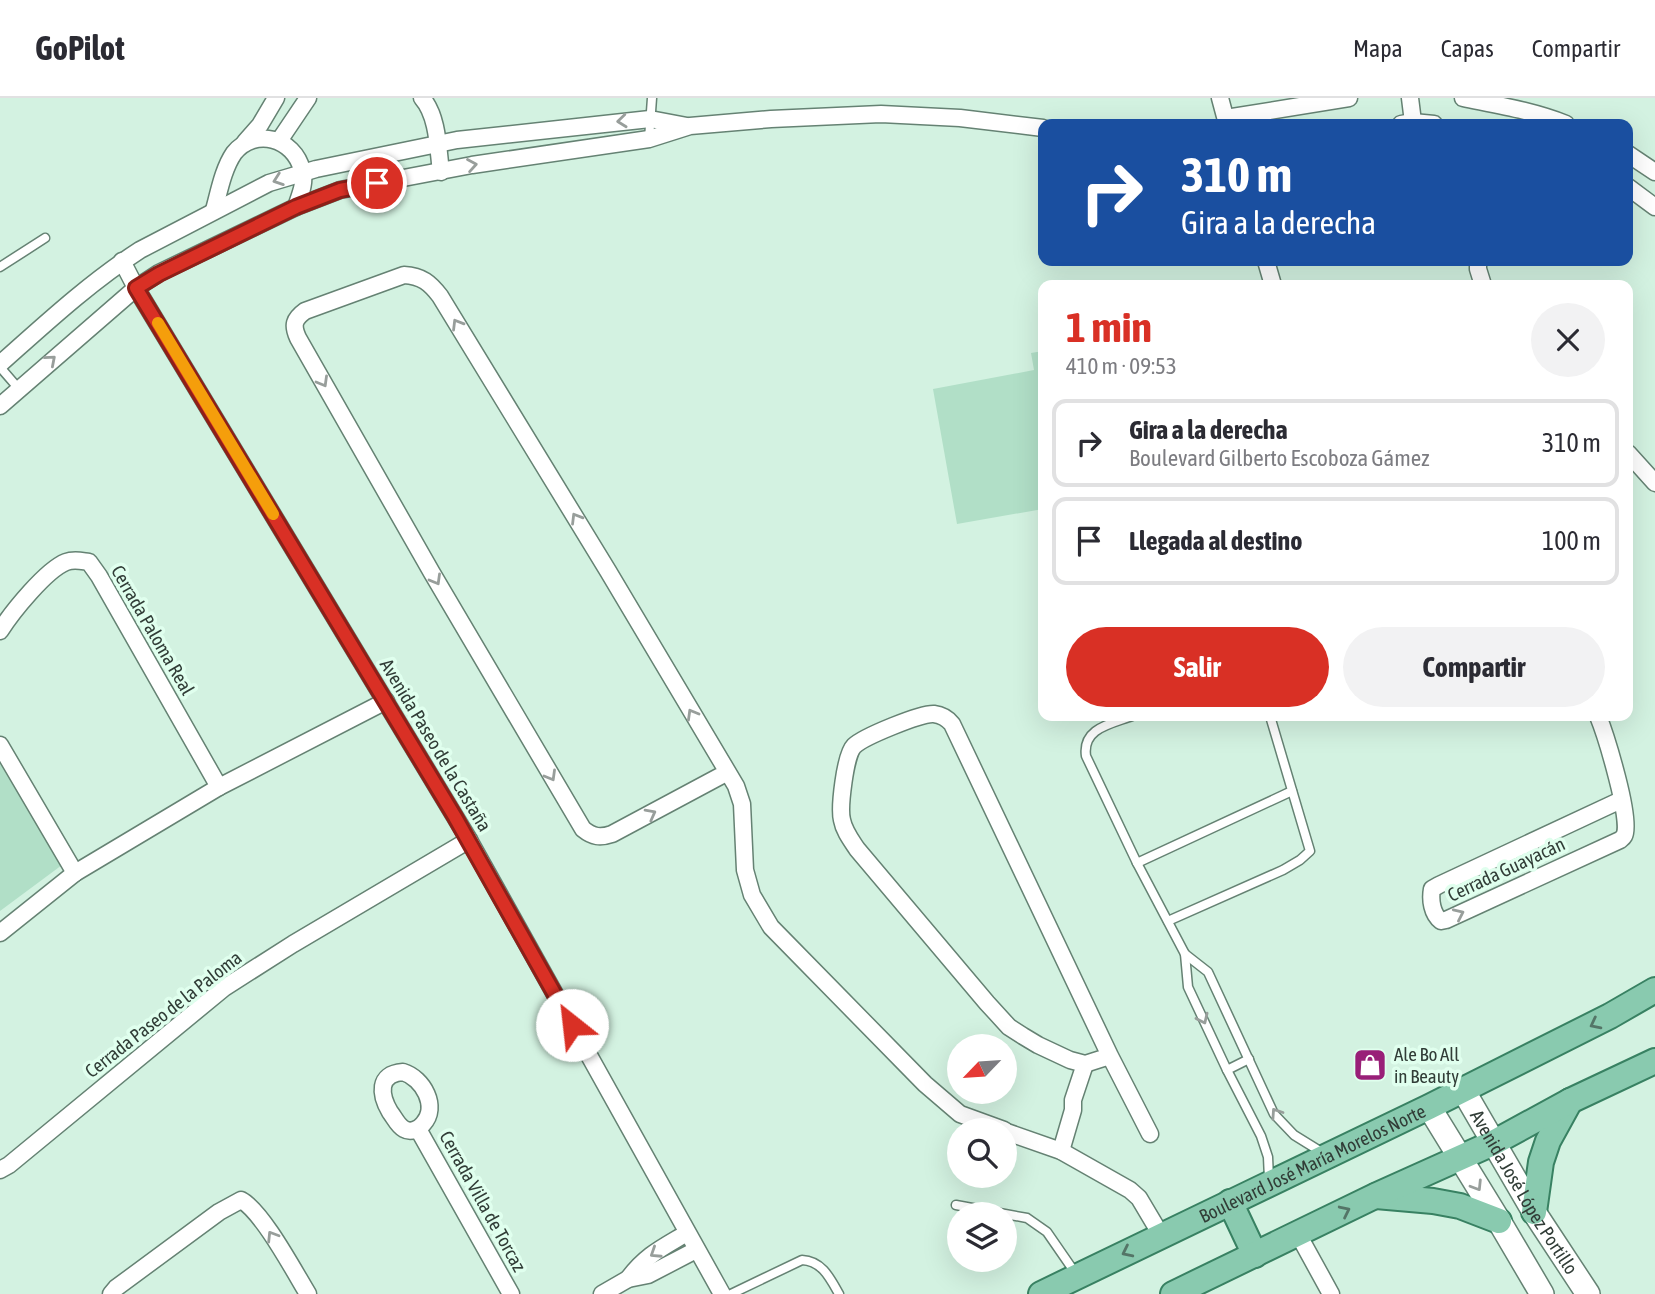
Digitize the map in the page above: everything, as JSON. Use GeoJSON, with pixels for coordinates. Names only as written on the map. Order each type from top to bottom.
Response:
{"type":"FeatureCollection","features":[{"type":"Feature","properties":{"kind":"main road","name":"Boulevard José María Morelos Norte"},"geometry":{"type":"LineString","coordinates":[[1041,1294],[1429,1107],[1610,1016],[1655,990]]}},
{"type":"Feature","properties":{"kind":"main road"},"geometry":{"type":"LineString","coordinates":[[1173,1294],[1375,1196],[1493,1143],[1570,1101],[1655,1061]]}},
{"type":"Feature","properties":{"kind":"main road","name":"Avenida José López Portillo"},"geometry":{"type":"LineString","coordinates":[[1463,1090],[1534,1212],[1586,1285]]}},
{"type":"Feature","properties":{"kind":"main road"},"geometry":{"type":"LineString","coordinates":[[1534,1212],[1541,1162],[1548,1141],[1570,1101]]}},
{"type":"Feature","properties":{"kind":"main road","name":"Avenida José López Portillo"},"geometry":{"type":"LineString","coordinates":[[1429,1107],[1542,1294]]}},
{"type":"Feature","properties":{"kind":"main road"},"geometry":{"type":"LineString","coordinates":[[1375,1196],[1460,1206],[1499,1222]]}},
{"type":"Feature","properties":{"kind":"main road"},"geometry":{"type":"LineString","coordinates":[[1230,1202],[1255,1255]]}},
{"type":"Feature","properties":{"kind":"street"},"geometry":{"type":"LineString","coordinates":[[215,211],[230,161],[260,125],[276,98]]}},
{"type":"Feature","properties":{"kind":"street"},"geometry":{"type":"LineString","coordinates":[[279,141],[308,98]]}},
{"type":"Feature","properties":{"kind":"street"},"geometry":{"type":"LineString","coordinates":[[422,98],[427,103],[434,125],[441,172]]}},
{"type":"Feature","properties":{"kind":"street"},"geometry":{"type":"LineString","coordinates":[[1220,98],[1225,119]]}},
{"type":"Feature","properties":{"kind":"street"},"geometry":{"type":"LineString","coordinates":[[1237,119],[1349,98]]}},
{"type":"Feature","properties":{"kind":"street"},"geometry":{"type":"LineString","coordinates":[[1407,119],[1410,98]]}},
{"type":"Feature","properties":{"kind":"street"},"geometry":{"type":"LineString","coordinates":[[1463,98],[1553,119]]}},
{"type":"Feature","properties":{"kind":"street"},"geometry":{"type":"LineString","coordinates":[[0,405],[136,288],[159,274],[296,207],[340,190],[472,165],[649,139],[690,126],[880,106],[1038,127]]}},
{"type":"Feature","properties":{"kind":"street"},"geometry":{"type":"LineString","coordinates":[[0,366],[85,290],[122,261],[269,183],[303,172],[457,139],[650,119],[690,126]]}},
{"type":"Feature","properties":{"kind":"street"},"geometry":{"type":"LineString","coordinates":[[244,143],[260,138],[279,141],[292,150],[303,172],[302,189],[296,207]]}},
{"type":"Feature","properties":{"kind":"street"},"geometry":{"type":"LineString","coordinates":[[1633,157],[1655,172]]}},
{"type":"Feature","properties":{"kind":"street"},"geometry":{"type":"LineString","coordinates":[[1633,191],[1655,207]]}},
{"type":"Feature","properties":{"kind":"street","name":"Avenida Paseo de la Castaña"},"geometry":{"type":"LineString","coordinates":[[122,261],[468,840],[722,1294]]}},
{"type":"Feature","properties":{"kind":"street"},"geometry":{"type":"LineString","coordinates":[[726,773],[612,834],[597,837],[583,829],[298,338],[294,330],[294,322],[298,317],[305,311],[404,275],[413,275],[430,283],[608,570],[736,786],[742,804],[745,870],[752,895],[771,927],[925,1084],[960,1114],[970,1118]]}},
{"type":"Feature","properties":{"kind":"street"},"geometry":{"type":"LineString","coordinates":[[1633,459],[1655,483]]}},
{"type":"Feature","properties":{"kind":"street","name":"Cerrada Paloma Real"},"geometry":{"type":"LineString","coordinates":[[0,631],[57,567],[75,559],[89,562],[219,787]]}},
{"type":"Feature","properties":{"kind":"street"},"geometry":{"type":"LineString","coordinates":[[0,933],[75,873],[219,787],[386,701]]}},
{"type":"Feature","properties":{"kind":"street"},"geometry":{"type":"LineString","coordinates":[[1111,1056],[1085,1063],[1070,1060],[1009,1027],[857,849],[842,824],[840,814],[846,767],[854,747],[865,739],[922,715],[942,716],[952,724],[1150,1134]]}},
{"type":"Feature","properties":{"kind":"street","name":"Cerrada Guayacán"},"geometry":{"type":"LineString","coordinates":[[1600,721],[1615,768],[1621,800],[1626,829],[1624,837],[1446,920],[1441,921],[1435,916],[1432,889],[1621,800]]}},
{"type":"Feature","properties":{"kind":"street"},"geometry":{"type":"LineString","coordinates":[[0,745],[75,873]]}},
{"type":"Feature","properties":{"kind":"street","name":"Cerrada Paseo de la Paloma"},"geometry":{"type":"LineString","coordinates":[[0,1170],[224,988],[468,840]]}},
{"type":"Feature","properties":{"kind":"street"},"geometry":{"type":"LineString","coordinates":[[1055,1149],[1066,1105],[1073,1100],[1085,1063]]}},
{"type":"Feature","properties":{"kind":"street","name":"Cerrada Villa de Torcaz"},"geometry":{"type":"LineString","coordinates":[[418,1129],[510,1294]]}},
{"type":"Feature","properties":{"kind":"street"},"geometry":{"type":"LineString","coordinates":[[1017,1136],[1055,1149],[1130,1190],[1139,1198],[1161,1236]]}},
{"type":"Feature","properties":{"kind":"street"},"geometry":{"type":"LineString","coordinates":[[111,1294],[219,1212],[240,1200],[247,1203],[263,1222],[308,1294]]}},
{"type":"Feature","properties":{"kind":"street"},"geometry":{"type":"LineString","coordinates":[[628,1279],[650,1255],[687,1233]]}},
{"type":"Feature","properties":{"kind":"street"},"geometry":{"type":"LineString","coordinates":[[1298,1234],[1331,1294]]}},
{"type":"Feature","properties":{"kind":"street"},"geometry":{"type":"LineString","coordinates":[[602,1294],[628,1279],[648,1275],[696,1250]]}},
{"type":"Feature","properties":{"kind":"lane"},"geometry":{"type":"LineString","coordinates":[[649,139],[652,98]]}},
{"type":"Feature","properties":{"kind":"lane"},"geometry":{"type":"LineString","coordinates":[[0,267],[45,238]]}},
{"type":"Feature","properties":{"kind":"lane"},"geometry":{"type":"LineString","coordinates":[[0,366],[19,389]]}},
{"type":"Feature","properties":{"kind":"lane"},"geometry":{"type":"LineString","coordinates":[[1120,721],[1095,731],[1085,747],[1086,756],[1137,863],[1185,954],[1188,986],[1261,1136],[1268,1157],[1269,1184]]}},
{"type":"Feature","properties":{"kind":"lane"},"geometry":{"type":"LineString","coordinates":[[1168,921],[1283,870],[1310,851],[1271,721]]}},
{"type":"Feature","properties":{"kind":"lane"},"geometry":{"type":"LineString","coordinates":[[1137,863],[1292,791]]}},
{"type":"Feature","properties":{"kind":"lane"},"geometry":{"type":"LineString","coordinates":[[1185,954],[1208,972],[1274,1114],[1294,1135],[1328,1156]]}},
{"type":"Feature","properties":{"kind":"lane"},"geometry":{"type":"LineString","coordinates":[[1227,1070],[1249,1059]]}},
{"type":"Feature","properties":{"kind":"lane"},"geometry":{"type":"LineString","coordinates":[[1017,1216],[1027,1218],[1047,1232],[1077,1276]]}},
{"type":"Feature","properties":{"kind":"lane"},"geometry":{"type":"LineString","coordinates":[[731,1294],[802,1260],[819,1265],[839,1294]]}},
{"type":"Feature","properties":{"kind":"green space"},"geometry":{"type":"Polygon","coordinates":[[[1038,352],[1038,510],[957,524],[933,389],[1034,370],[1031,353],[1038,352]]]}},
{"type":"Feature","properties":{"kind":"green space"},"geometry":{"type":"Polygon","coordinates":[[[0,763],[62,865],[0,911],[0,763]]]}},
{"type":"Feature","properties":{"kind":"slow traffic"},"geometry":{"type":"LineString","coordinates":[[158,323],[273,514]]}},
{"type":"Feature","properties":{"kind":"place","name":"Ale Bo All in Beauty"},"geometry":{"type":"Point","coordinates":[1370,1065]}},
{"type":"Feature","properties":{"kind":"route"},"geometry":{"type":"LineString","coordinates":[[377,183],[340,190],[296,207],[159,274],[136,288],[455,817],[572,1025]]}}]}
